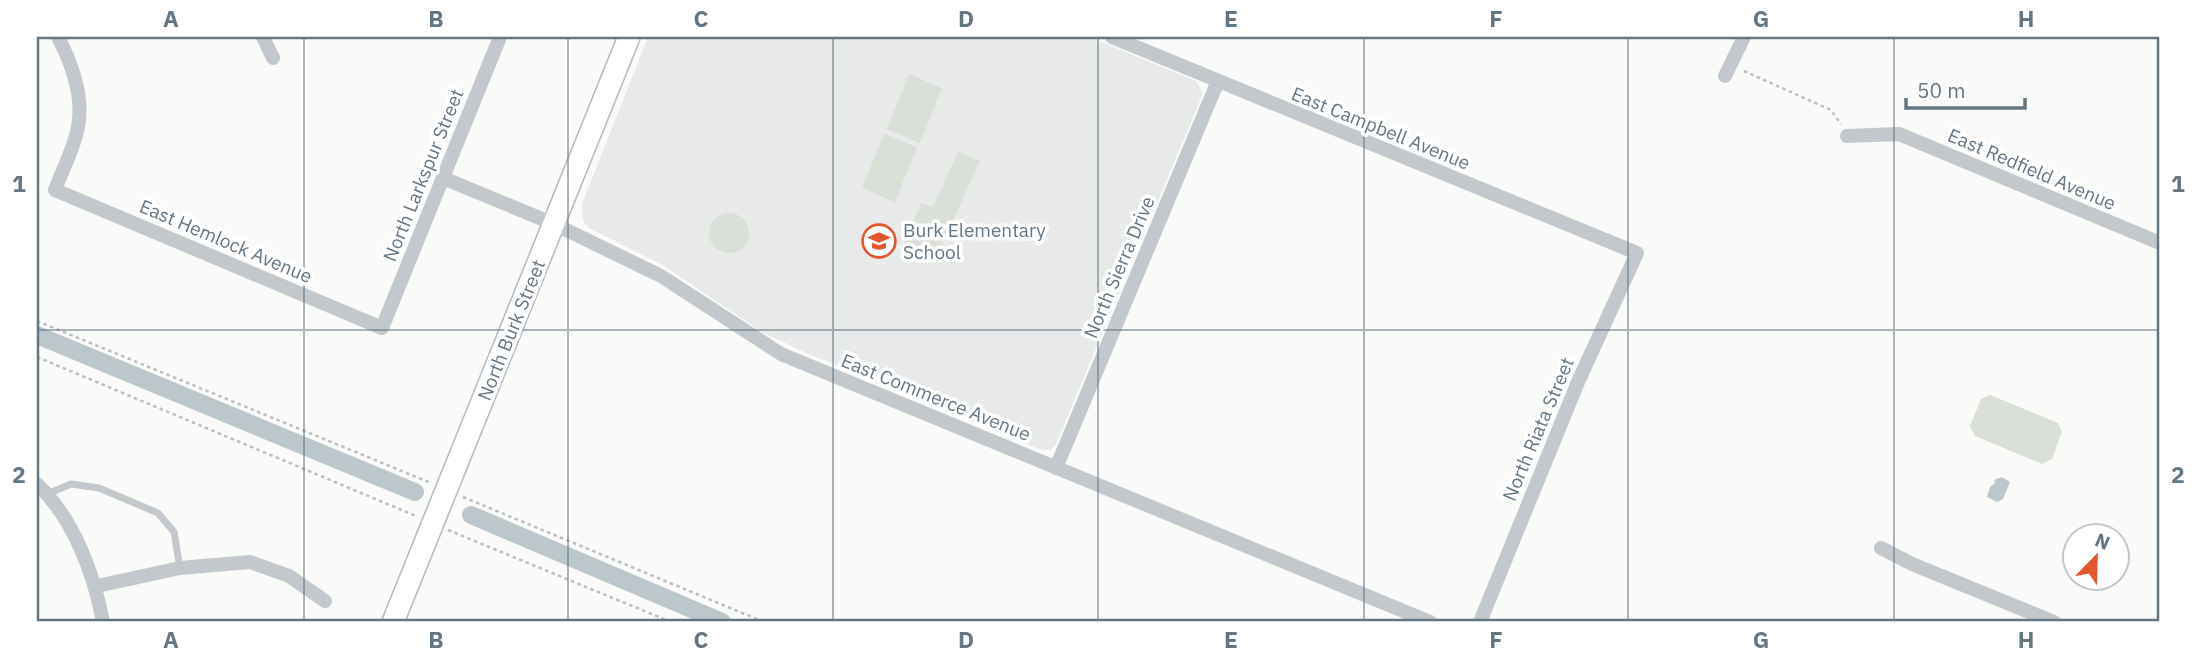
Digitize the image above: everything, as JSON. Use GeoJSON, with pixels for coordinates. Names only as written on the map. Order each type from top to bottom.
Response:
{"type":"FeatureCollection","features":[{"type":"Feature","properties":{"kind":"street","name":"East Hemlock Avenue"},"geometry":{"type":"LineString","coordinates":[[58,37],[71,62],[76,83],[78,127],[55,190],[382,328]]}},
{"type":"Feature","properties":{"kind":"street"},"geometry":{"type":"LineString","coordinates":[[263,37],[273,58]]}},
{"type":"Feature","properties":{"kind":"street","name":"North Larkspur Street"},"geometry":{"type":"LineString","coordinates":[[382,328],[500,37]]}},
{"type":"Feature","properties":{"kind":"street","name":"North Burk Street"},"geometry":{"type":"LineString","coordinates":[[393,622],[629,37]]}},
{"type":"Feature","properties":{"kind":"street","name":"East Campbell Avenue"},"geometry":{"type":"LineString","coordinates":[[1112,37],[1637,253]]}},
{"type":"Feature","properties":{"kind":"street"},"geometry":{"type":"LineString","coordinates":[[1725,76],[1744,37]]}},
{"type":"Feature","properties":{"kind":"street","name":"North Sierra Drive"},"geometry":{"type":"LineString","coordinates":[[1056,468],[1218,81]]}},
{"type":"Feature","properties":{"kind":"street","name":"East Redfield Avenue"},"geometry":{"type":"LineString","coordinates":[[1847,136],[1899,134],[2160,243]]}},
{"type":"Feature","properties":{"kind":"street","name":"East Commerce Avenue"},"geometry":{"type":"LineString","coordinates":[[443,178],[554,224],[661,276],[781,354],[1430,622]]}},
{"type":"Feature","properties":{"kind":"street","name":"North Riata Street"},"geometry":{"type":"LineString","coordinates":[[1480,622],[1578,382],[1637,253]]}},
{"type":"Feature","properties":{"kind":"street"},"geometry":{"type":"LineString","coordinates":[[42,489],[65,518],[97,586],[103,622]]}},
{"type":"Feature","properties":{"kind":"street"},"geometry":{"type":"LineString","coordinates":[[1881,548],[1912,564],[2054,622]]}},
{"type":"Feature","properties":{"kind":"street"},"geometry":{"type":"LineString","coordinates":[[97,586],[180,568],[250,562],[289,576],[325,601]]}},
{"type":"Feature","properties":{"kind":"lane"},"geometry":{"type":"LineString","coordinates":[[42,489],[71,484],[99,488],[158,513],[174,532],[180,568]]}},
{"type":"Feature","properties":{"kind":"path"},"geometry":{"type":"LineString","coordinates":[[1725,76],[1745,71],[1832,110],[1847,136]]}},
{"type":"Feature","properties":{"kind":"path"},"geometry":{"type":"LineString","coordinates":[[37,321],[764,622]]}},
{"type":"Feature","properties":{"kind":"path"},"geometry":{"type":"LineString","coordinates":[[37,357],[435,520],[671,622]]}},
{"type":"Feature","properties":{"kind":"shaded area","name":"Burk Elementary School"},"geometry":{"type":"Polygon","coordinates":[[[648,37],[1089,37],[1196,81],[1203,93],[1056,444],[1050,450],[1039,449],[762,332],[661,264],[589,228],[583,221],[582,204],[648,37]]]}},
{"type":"Feature","properties":{"kind":"shaded area"},"geometry":{"type":"Polygon","coordinates":[[[909,74],[942,88],[920,143],[887,129],[909,74]]]}},
{"type":"Feature","properties":{"kind":"shaded area"},"geometry":{"type":"Polygon","coordinates":[[[884,134],[917,147],[895,202],[862,188],[884,134]]]}},
{"type":"Feature","properties":{"kind":"shaded area"},"geometry":{"type":"Polygon","coordinates":[[[958,152],[980,161],[933,264],[901,252],[921,203],[933,207],[958,152]]]}},
{"type":"Feature","properties":{"kind":"shaded area"},"geometry":{"type":"Polygon","coordinates":[[[729,213],[743,219],[749,233],[743,247],[729,253],[715,247],[709,233],[715,219],[729,213]]]}},
{"type":"Feature","properties":{"kind":"shaded area"},"geometry":{"type":"Polygon","coordinates":[[[1990,395],[2058,423],[2062,432],[2052,459],[2042,464],[1975,436],[1970,426],[1981,399],[1990,395]]]}},
{"type":"Feature","properties":{"kind":"shaded area"},"geometry":{"type":"Polygon","coordinates":[[[2002,477],[2010,482],[2003,499],[1997,502],[1987,497],[1994,480],[2002,477]]]}},
{"type":"Feature","properties":{"kind":"waterway"},"geometry":{"type":"LineString","coordinates":[[37,335],[415,492]]}},
{"type":"Feature","properties":{"kind":"waterway"},"geometry":{"type":"LineString","coordinates":[[471,515],[722,622]]}},
{"type":"Feature","properties":{"kind":"place","name":"Burk Elementary School"},"geometry":{"type":"Point","coordinates":[879,241]}}]}
